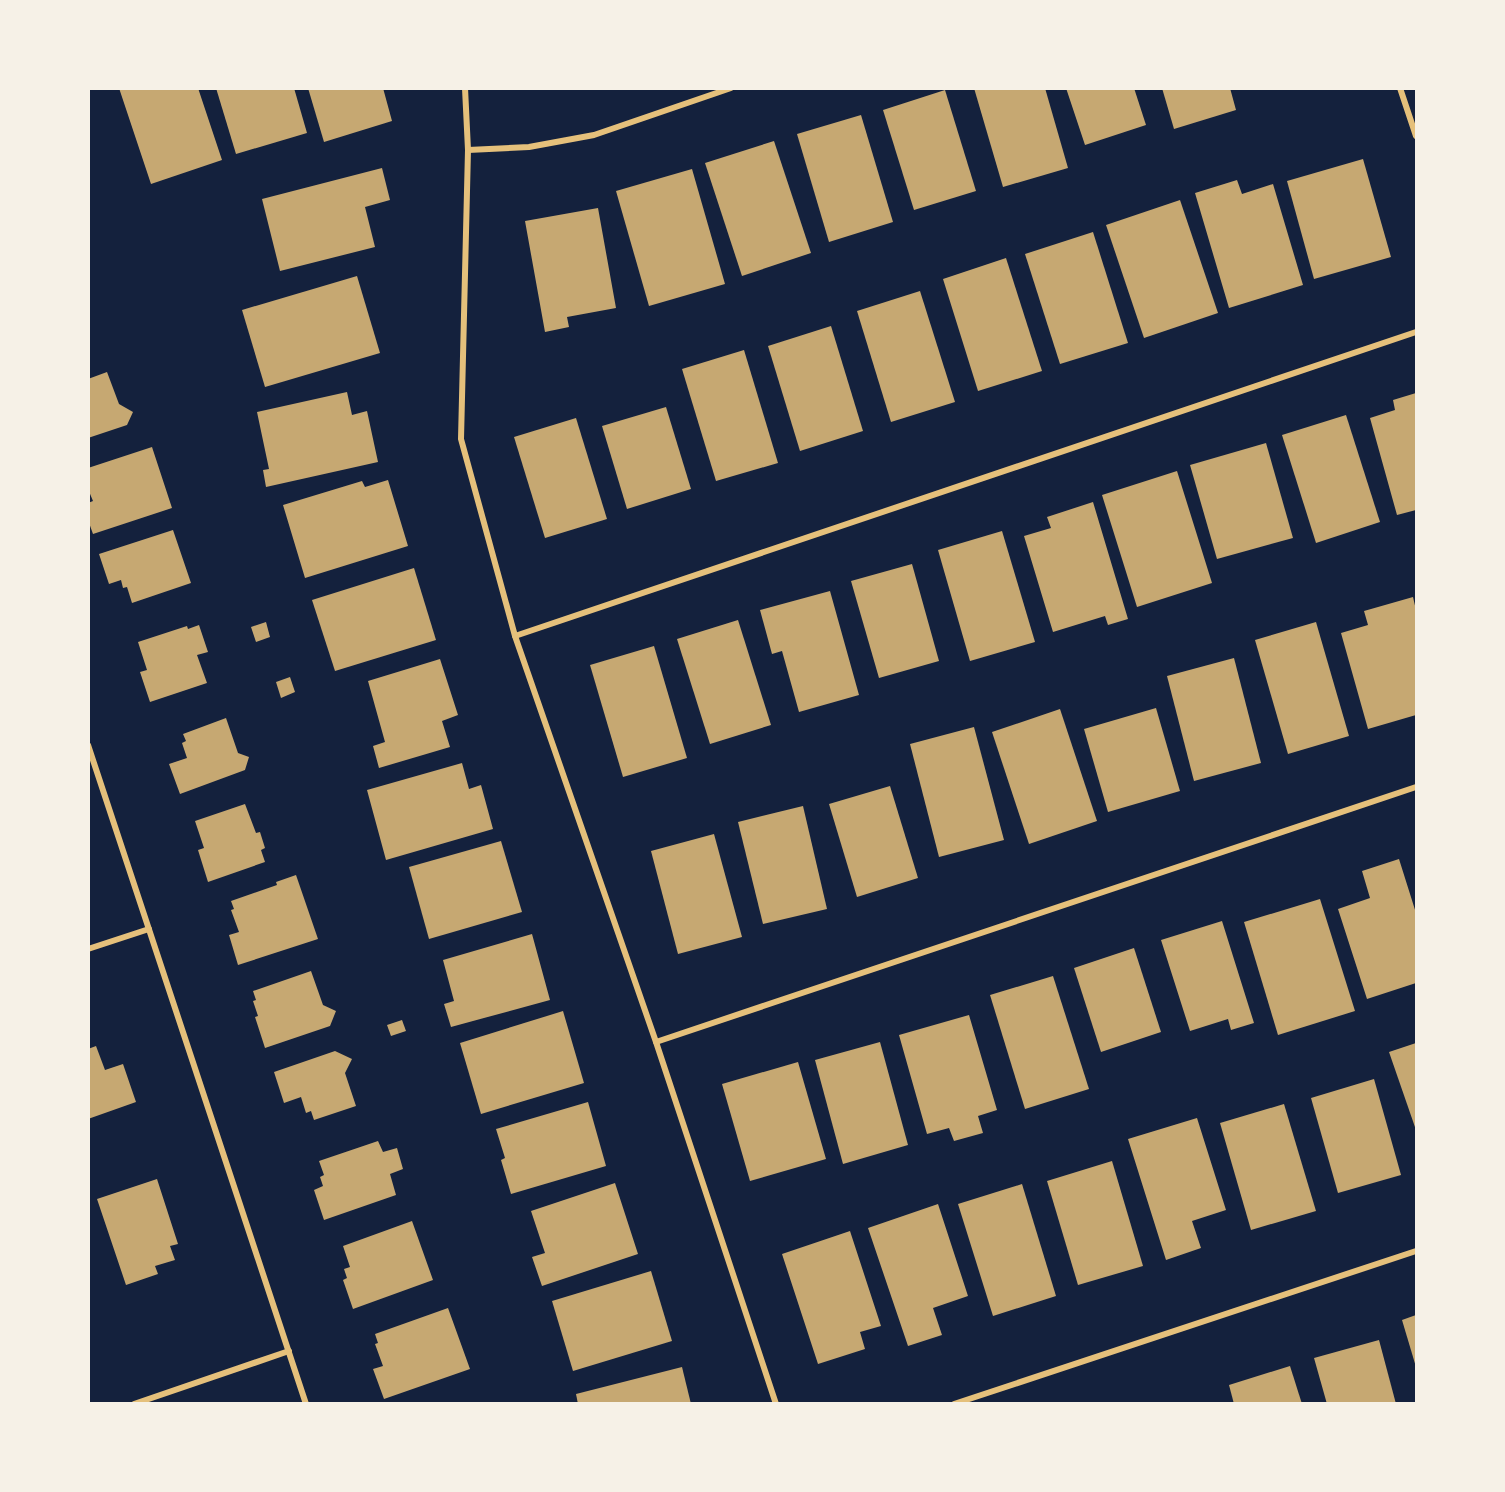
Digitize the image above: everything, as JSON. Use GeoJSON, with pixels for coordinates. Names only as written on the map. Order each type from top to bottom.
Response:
{"type":"FeatureCollection","features":[{"type":"Feature","properties":{"kind":"street"},"geometry":{"type":"LineString","coordinates":[[465,88],[468,150],[461,439],[515,636],[656,1042],[776,1404]]}},
{"type":"Feature","properties":{"kind":"street"},"geometry":{"type":"LineString","coordinates":[[468,150],[529,147],[594,135],[731,88]]}},
{"type":"Feature","properties":{"kind":"street"},"geometry":{"type":"LineString","coordinates":[[1400,88],[1416,136]]}},
{"type":"Feature","properties":{"kind":"street"},"geometry":{"type":"LineString","coordinates":[[515,636],[1416,332]]}},
{"type":"Feature","properties":{"kind":"street"},"geometry":{"type":"LineString","coordinates":[[88,745],[306,1404]]}},
{"type":"Feature","properties":{"kind":"street"},"geometry":{"type":"LineString","coordinates":[[656,1042],[1416,787]]}},
{"type":"Feature","properties":{"kind":"street"},"geometry":{"type":"LineString","coordinates":[[88,948],[149,929]]}},
{"type":"Feature","properties":{"kind":"street"},"geometry":{"type":"LineString","coordinates":[[954,1404],[1416,1251]]}},
{"type":"Feature","properties":{"kind":"street"},"geometry":{"type":"LineString","coordinates":[[134,1404],[289,1351]]}},
{"type":"Feature","properties":{"kind":"building"},"geometry":{"type":"Polygon","coordinates":[[[119,88],[198,88],[222,160],[151,184],[119,88]]]}},
{"type":"Feature","properties":{"kind":"building"},"geometry":{"type":"Polygon","coordinates":[[[216,88],[294,88],[307,133],[236,154],[216,88]]]}},
{"type":"Feature","properties":{"kind":"building"},"geometry":{"type":"Polygon","coordinates":[[[308,88],[383,88],[392,121],[324,142],[308,88]]]}},
{"type":"Feature","properties":{"kind":"building"},"geometry":{"type":"Polygon","coordinates":[[[974,88],[1045,88],[1068,168],[1003,187],[974,88]]]}},
{"type":"Feature","properties":{"kind":"building"},"geometry":{"type":"Polygon","coordinates":[[[1066,88],[1134,88],[1146,125],[1085,145],[1066,88]]]}},
{"type":"Feature","properties":{"kind":"building"},"geometry":{"type":"Polygon","coordinates":[[[1162,88],[1230,88],[1236,110],[1174,129],[1162,88]]]}},
{"type":"Feature","properties":{"kind":"building"},"geometry":{"type":"Polygon","coordinates":[[[945,90],[976,191],[914,210],[883,110],[945,90]]]}},
{"type":"Feature","properties":{"kind":"building"},"geometry":{"type":"Polygon","coordinates":[[[861,115],[893,222],[829,242],[797,134],[861,115]]]}},
{"type":"Feature","properties":{"kind":"building"},"geometry":{"type":"Polygon","coordinates":[[[774,141],[811,253],[742,276],[705,163],[774,141]]]}},
{"type":"Feature","properties":{"kind":"building"},"geometry":{"type":"Polygon","coordinates":[[[1363,159],[1391,257],[1314,279],[1287,181],[1363,159]]]}},
{"type":"Feature","properties":{"kind":"building"},"geometry":{"type":"Polygon","coordinates":[[[382,168],[390,200],[365,207],[375,247],[280,271],[262,199],[382,168]]]}},
{"type":"Feature","properties":{"kind":"building"},"geometry":{"type":"Polygon","coordinates":[[[692,169],[725,284],[649,306],[616,191],[692,169]]]}},
{"type":"Feature","properties":{"kind":"building"},"geometry":{"type":"Polygon","coordinates":[[[1237,180],[1242,194],[1273,184],[1303,285],[1229,308],[1195,193],[1237,180]]]}},
{"type":"Feature","properties":{"kind":"building"},"geometry":{"type":"Polygon","coordinates":[[[1180,200],[1218,313],[1144,338],[1106,225],[1180,200]]]}},
{"type":"Feature","properties":{"kind":"building"},"geometry":{"type":"Polygon","coordinates":[[[598,208],[616,308],[567,317],[569,327],[545,332],[525,221],[598,208]]]}},
{"type":"Feature","properties":{"kind":"building"},"geometry":{"type":"Polygon","coordinates":[[[1093,232],[1128,343],[1060,364],[1025,254],[1093,232]]]}},
{"type":"Feature","properties":{"kind":"building"},"geometry":{"type":"Polygon","coordinates":[[[1006,258],[1042,371],[978,391],[943,279],[1006,258]]]}},
{"type":"Feature","properties":{"kind":"building"},"geometry":{"type":"Polygon","coordinates":[[[357,276],[380,353],[265,387],[242,310],[357,276]]]}},
{"type":"Feature","properties":{"kind":"building"},"geometry":{"type":"Polygon","coordinates":[[[920,291],[955,402],[891,422],[857,311],[920,291]]]}},
{"type":"Feature","properties":{"kind":"building"},"geometry":{"type":"Polygon","coordinates":[[[831,326],[863,431],[800,451],[768,346],[831,326]]]}},
{"type":"Feature","properties":{"kind":"building"},"geometry":{"type":"Polygon","coordinates":[[[744,350],[778,463],[716,481],[682,369],[744,350]]]}},
{"type":"Feature","properties":{"kind":"building"},"geometry":{"type":"Polygon","coordinates":[[[107,372],[119,404],[133,412],[127,425],[88,438],[88,379],[107,372]]]}},
{"type":"Feature","properties":{"kind":"building"},"geometry":{"type":"Polygon","coordinates":[[[347,392],[352,415],[367,411],[378,462],[266,487],[263,470],[269,469],[257,412],[347,392]]]}},
{"type":"Feature","properties":{"kind":"building"},"geometry":{"type":"Polygon","coordinates":[[[1416,393],[1416,510],[1397,515],[1370,418],[1395,410],[1393,400],[1416,393]]]}},
{"type":"Feature","properties":{"kind":"building"},"geometry":{"type":"Polygon","coordinates":[[[666,407],[691,489],[627,509],[602,426],[666,407]]]}},
{"type":"Feature","properties":{"kind":"building"},"geometry":{"type":"Polygon","coordinates":[[[1346,415],[1380,522],[1316,543],[1282,435],[1346,415]]]}},
{"type":"Feature","properties":{"kind":"building"},"geometry":{"type":"Polygon","coordinates":[[[576,418],[607,519],[545,538],[514,437],[576,418]]]}},
{"type":"Feature","properties":{"kind":"building"},"geometry":{"type":"Polygon","coordinates":[[[1266,443],[1293,538],[1217,559],[1190,465],[1266,443]]]}},
{"type":"Feature","properties":{"kind":"building"},"geometry":{"type":"Polygon","coordinates":[[[152,447],[172,508],[93,534],[88,520],[88,503],[93,501],[88,489],[88,468],[152,447]]]}},
{"type":"Feature","properties":{"kind":"building"},"geometry":{"type":"Polygon","coordinates":[[[1177,471],[1212,583],[1137,607],[1102,495],[1177,471]]]}},
{"type":"Feature","properties":{"kind":"building"},"geometry":{"type":"Polygon","coordinates":[[[388,480],[408,546],[305,578],[283,505],[362,481],[365,487],[388,480]]]}},
{"type":"Feature","properties":{"kind":"building"},"geometry":{"type":"Polygon","coordinates":[[[1093,502],[1128,619],[1108,625],[1105,616],[1053,632],[1024,536],[1051,528],[1047,517],[1093,502]]]}},
{"type":"Feature","properties":{"kind":"building"},"geometry":{"type":"Polygon","coordinates":[[[173,530],[191,583],[132,603],[127,587],[123,588],[121,580],[109,584],[99,554],[173,530]]]}},
{"type":"Feature","properties":{"kind":"building"},"geometry":{"type":"Polygon","coordinates":[[[1002,531],[1035,642],[970,661],[938,550],[1002,531]]]}},
{"type":"Feature","properties":{"kind":"building"},"geometry":{"type":"Polygon","coordinates":[[[912,564],[939,661],[879,678],[851,581],[912,564]]]}},
{"type":"Feature","properties":{"kind":"building"},"geometry":{"type":"Polygon","coordinates":[[[414,568],[436,640],[335,671],[312,600],[414,568]]]}},
{"type":"Feature","properties":{"kind":"building"},"geometry":{"type":"Polygon","coordinates":[[[830,591],[859,695],[799,712],[782,651],[772,654],[760,610],[830,591]]]}},
{"type":"Feature","properties":{"kind":"building"},"geometry":{"type":"Polygon","coordinates":[[[1413,597],[1416,610],[1416,715],[1368,729],[1341,633],[1368,625],[1364,611],[1413,597]]]}},
{"type":"Feature","properties":{"kind":"building"},"geometry":{"type":"Polygon","coordinates":[[[738,620],[771,725],[710,744],[677,639],[738,620]]]}},
{"type":"Feature","properties":{"kind":"building"},"geometry":{"type":"Polygon","coordinates":[[[266,622],[270,637],[256,642],[251,627],[266,622]]]}},
{"type":"Feature","properties":{"kind":"building"},"geometry":{"type":"Polygon","coordinates":[[[1316,622],[1349,736],[1288,754],[1255,640],[1316,622]]]}},
{"type":"Feature","properties":{"kind":"building"},"geometry":{"type":"Polygon","coordinates":[[[199,625],[208,652],[197,655],[207,683],[150,702],[140,672],[147,670],[138,642],[187,626],[188,629],[199,625]]]}},
{"type":"Feature","properties":{"kind":"building"},"geometry":{"type":"Polygon","coordinates":[[[654,646],[687,758],[623,777],[590,665],[654,646]]]}},
{"type":"Feature","properties":{"kind":"building"},"geometry":{"type":"Polygon","coordinates":[[[1234,658],[1261,763],[1194,781],[1167,676],[1234,658]]]}},
{"type":"Feature","properties":{"kind":"building"},"geometry":{"type":"Polygon","coordinates":[[[440,659],[458,715],[442,721],[450,747],[379,768],[373,746],[385,742],[368,681],[440,659]]]}},
{"type":"Feature","properties":{"kind":"building"},"geometry":{"type":"Polygon","coordinates":[[[290,677],[295,692],[281,698],[276,682],[290,677]]]}},
{"type":"Feature","properties":{"kind":"building"},"geometry":{"type":"Polygon","coordinates":[[[1156,708],[1180,791],[1108,812],[1084,729],[1156,708]]]}},
{"type":"Feature","properties":{"kind":"building"},"geometry":{"type":"Polygon","coordinates":[[[1060,709],[1097,821],[1029,844],[992,732],[1060,709]]]}},
{"type":"Feature","properties":{"kind":"building"},"geometry":{"type":"Polygon","coordinates":[[[226,718],[238,753],[249,757],[245,770],[180,794],[169,764],[187,758],[182,743],[186,741],[183,734],[226,718]]]}},
{"type":"Feature","properties":{"kind":"building"},"geometry":{"type":"Polygon","coordinates":[[[974,727],[1004,840],[939,857],[910,744],[974,727]]]}},
{"type":"Feature","properties":{"kind":"building"},"geometry":{"type":"Polygon","coordinates":[[[462,763],[469,789],[481,785],[493,829],[386,860],[367,790],[462,763]]]}},
{"type":"Feature","properties":{"kind":"building"},"geometry":{"type":"Polygon","coordinates":[[[890,786],[918,878],[857,897],[829,804],[890,786]]]}},
{"type":"Feature","properties":{"kind":"building"},"geometry":{"type":"Polygon","coordinates":[[[245,804],[256,833],[260,832],[265,848],[261,850],[265,862],[208,882],[198,850],[204,848],[195,821],[245,804]]]}},
{"type":"Feature","properties":{"kind":"building"},"geometry":{"type":"Polygon","coordinates":[[[803,806],[827,909],[763,924],[738,822],[803,806]]]}},
{"type":"Feature","properties":{"kind":"building"},"geometry":{"type":"Polygon","coordinates":[[[714,834],[742,937],[678,954],[651,851],[714,834]]]}},
{"type":"Feature","properties":{"kind":"building"},"geometry":{"type":"Polygon","coordinates":[[[501,841],[522,912],[429,939],[409,867],[501,841]]]}},
{"type":"Feature","properties":{"kind":"building"},"geometry":{"type":"Polygon","coordinates":[[[1399,859],[1416,913],[1416,983],[1367,999],[1338,909],[1370,898],[1362,871],[1399,859]]]}},
{"type":"Feature","properties":{"kind":"building"},"geometry":{"type":"Polygon","coordinates":[[[296,875],[318,939],[238,965],[229,935],[239,932],[231,910],[234,909],[231,901],[277,885],[276,882],[296,875]]]}},
{"type":"Feature","properties":{"kind":"building"},"geometry":{"type":"Polygon","coordinates":[[[1320,899],[1355,1011],[1278,1035],[1244,922],[1320,899]]]}},
{"type":"Feature","properties":{"kind":"building"},"geometry":{"type":"Polygon","coordinates":[[[1222,921],[1254,1023],[1231,1030],[1228,1019],[1190,1031],[1161,940],[1222,921]]]}},
{"type":"Feature","properties":{"kind":"building"},"geometry":{"type":"Polygon","coordinates":[[[532,934],[550,1000],[451,1027],[444,1004],[454,1001],[443,960],[532,934]]]}},
{"type":"Feature","properties":{"kind":"building"},"geometry":{"type":"Polygon","coordinates":[[[1134,948],[1161,1032],[1101,1052],[1074,968],[1134,948]]]}},
{"type":"Feature","properties":{"kind":"building"},"geometry":{"type":"Polygon","coordinates":[[[311,971],[323,1005],[336,1011],[330,1026],[265,1048],[255,1017],[258,1016],[253,1001],[256,1000],[253,991],[311,971]]]}},
{"type":"Feature","properties":{"kind":"building"},"geometry":{"type":"Polygon","coordinates":[[[1053,976],[1089,1089],[1025,1109],[990,995],[1053,976]]]}},
{"type":"Feature","properties":{"kind":"building"},"geometry":{"type":"Polygon","coordinates":[[[563,1011],[584,1083],[481,1114],[460,1043],[563,1011]]]}},
{"type":"Feature","properties":{"kind":"building"},"geometry":{"type":"Polygon","coordinates":[[[969,1015],[997,1110],[978,1116],[983,1133],[954,1141],[949,1128],[927,1134],[899,1035],[969,1015]]]}},
{"type":"Feature","properties":{"kind":"building"},"geometry":{"type":"Polygon","coordinates":[[[402,1020],[406,1031],[391,1036],[387,1025],[402,1020]]]}},
{"type":"Feature","properties":{"kind":"building"},"geometry":{"type":"Polygon","coordinates":[[[880,1042],[908,1145],[843,1164],[815,1060],[880,1042]]]}},
{"type":"Feature","properties":{"kind":"building"},"geometry":{"type":"Polygon","coordinates":[[[1416,1043],[1416,1130],[1389,1052],[1416,1043]]]}},
{"type":"Feature","properties":{"kind":"building"},"geometry":{"type":"Polygon","coordinates":[[[96,1046],[105,1070],[123,1064],[136,1102],[88,1119],[88,1049],[96,1046]]]}},
{"type":"Feature","properties":{"kind":"building"},"geometry":{"type":"Polygon","coordinates":[[[335,1051],[352,1059],[345,1073],[356,1106],[314,1120],[311,1111],[306,1113],[301,1097],[284,1103],[274,1072],[335,1051]]]}},
{"type":"Feature","properties":{"kind":"building"},"geometry":{"type":"Polygon","coordinates":[[[798,1062],[826,1159],[750,1181],[722,1084],[798,1062]]]}},
{"type":"Feature","properties":{"kind":"building"},"geometry":{"type":"Polygon","coordinates":[[[1374,1079],[1401,1175],[1338,1193],[1311,1098],[1374,1079]]]}},
{"type":"Feature","properties":{"kind":"building"},"geometry":{"type":"Polygon","coordinates":[[[588,1102],[606,1166],[511,1194],[501,1160],[505,1158],[496,1129],[588,1102]]]}},
{"type":"Feature","properties":{"kind":"building"},"geometry":{"type":"Polygon","coordinates":[[[1284,1104],[1316,1211],[1251,1230],[1220,1123],[1284,1104]]]}},
{"type":"Feature","properties":{"kind":"building"},"geometry":{"type":"Polygon","coordinates":[[[1197,1118],[1226,1210],[1192,1221],[1201,1248],[1166,1260],[1128,1139],[1197,1118]]]}},
{"type":"Feature","properties":{"kind":"building"},"geometry":{"type":"Polygon","coordinates":[[[378,1141],[383,1152],[397,1148],[403,1169],[390,1174],[396,1195],[324,1220],[314,1190],[323,1186],[320,1177],[324,1175],[319,1161],[378,1141]]]}},
{"type":"Feature","properties":{"kind":"building"},"geometry":{"type":"Polygon","coordinates":[[[1112,1161],[1143,1266],[1078,1285],[1047,1181],[1112,1161]]]}},
{"type":"Feature","properties":{"kind":"building"},"geometry":{"type":"Polygon","coordinates":[[[157,1179],[178,1244],[170,1246],[175,1260],[155,1266],[158,1274],[126,1285],[97,1199],[157,1179]]]}},
{"type":"Feature","properties":{"kind":"building"},"geometry":{"type":"Polygon","coordinates":[[[615,1183],[638,1254],[542,1286],[532,1257],[545,1253],[531,1211],[615,1183]]]}},
{"type":"Feature","properties":{"kind":"building"},"geometry":{"type":"Polygon","coordinates":[[[1022,1184],[1056,1296],[993,1316],[958,1204],[1022,1184]]]}},
{"type":"Feature","properties":{"kind":"building"},"geometry":{"type":"Polygon","coordinates":[[[938,1204],[968,1296],[933,1308],[942,1335],[908,1346],[868,1228],[938,1204]]]}},
{"type":"Feature","properties":{"kind":"building"},"geometry":{"type":"Polygon","coordinates":[[[412,1221],[433,1280],[353,1309],[343,1280],[347,1278],[344,1269],[350,1267],[343,1246],[412,1221]]]}},
{"type":"Feature","properties":{"kind":"building"},"geometry":{"type":"Polygon","coordinates":[[[850,1231],[881,1326],[860,1332],[865,1349],[818,1364],[782,1254],[850,1231]]]}},
{"type":"Feature","properties":{"kind":"building"},"geometry":{"type":"Polygon","coordinates":[[[651,1271],[672,1341],[573,1371],[552,1301],[651,1271]]]}},
{"type":"Feature","properties":{"kind":"building"},"geometry":{"type":"Polygon","coordinates":[[[448,1308],[470,1369],[384,1399],[373,1369],[383,1366],[375,1344],[378,1343],[375,1334],[448,1308]]]}},
{"type":"Feature","properties":{"kind":"building"},"geometry":{"type":"Polygon","coordinates":[[[1416,1315],[1416,1367],[1402,1320],[1416,1315]]]}},
{"type":"Feature","properties":{"kind":"building"},"geometry":{"type":"Polygon","coordinates":[[[1379,1340],[1396,1404],[1327,1404],[1314,1358],[1379,1340]]]}},
{"type":"Feature","properties":{"kind":"building"},"geometry":{"type":"Polygon","coordinates":[[[1290,1366],[1302,1404],[1234,1404],[1229,1385],[1290,1366]]]}},
{"type":"Feature","properties":{"kind":"building"},"geometry":{"type":"Polygon","coordinates":[[[682,1367],[691,1404],[578,1404],[576,1394],[682,1367]]]}}]}
